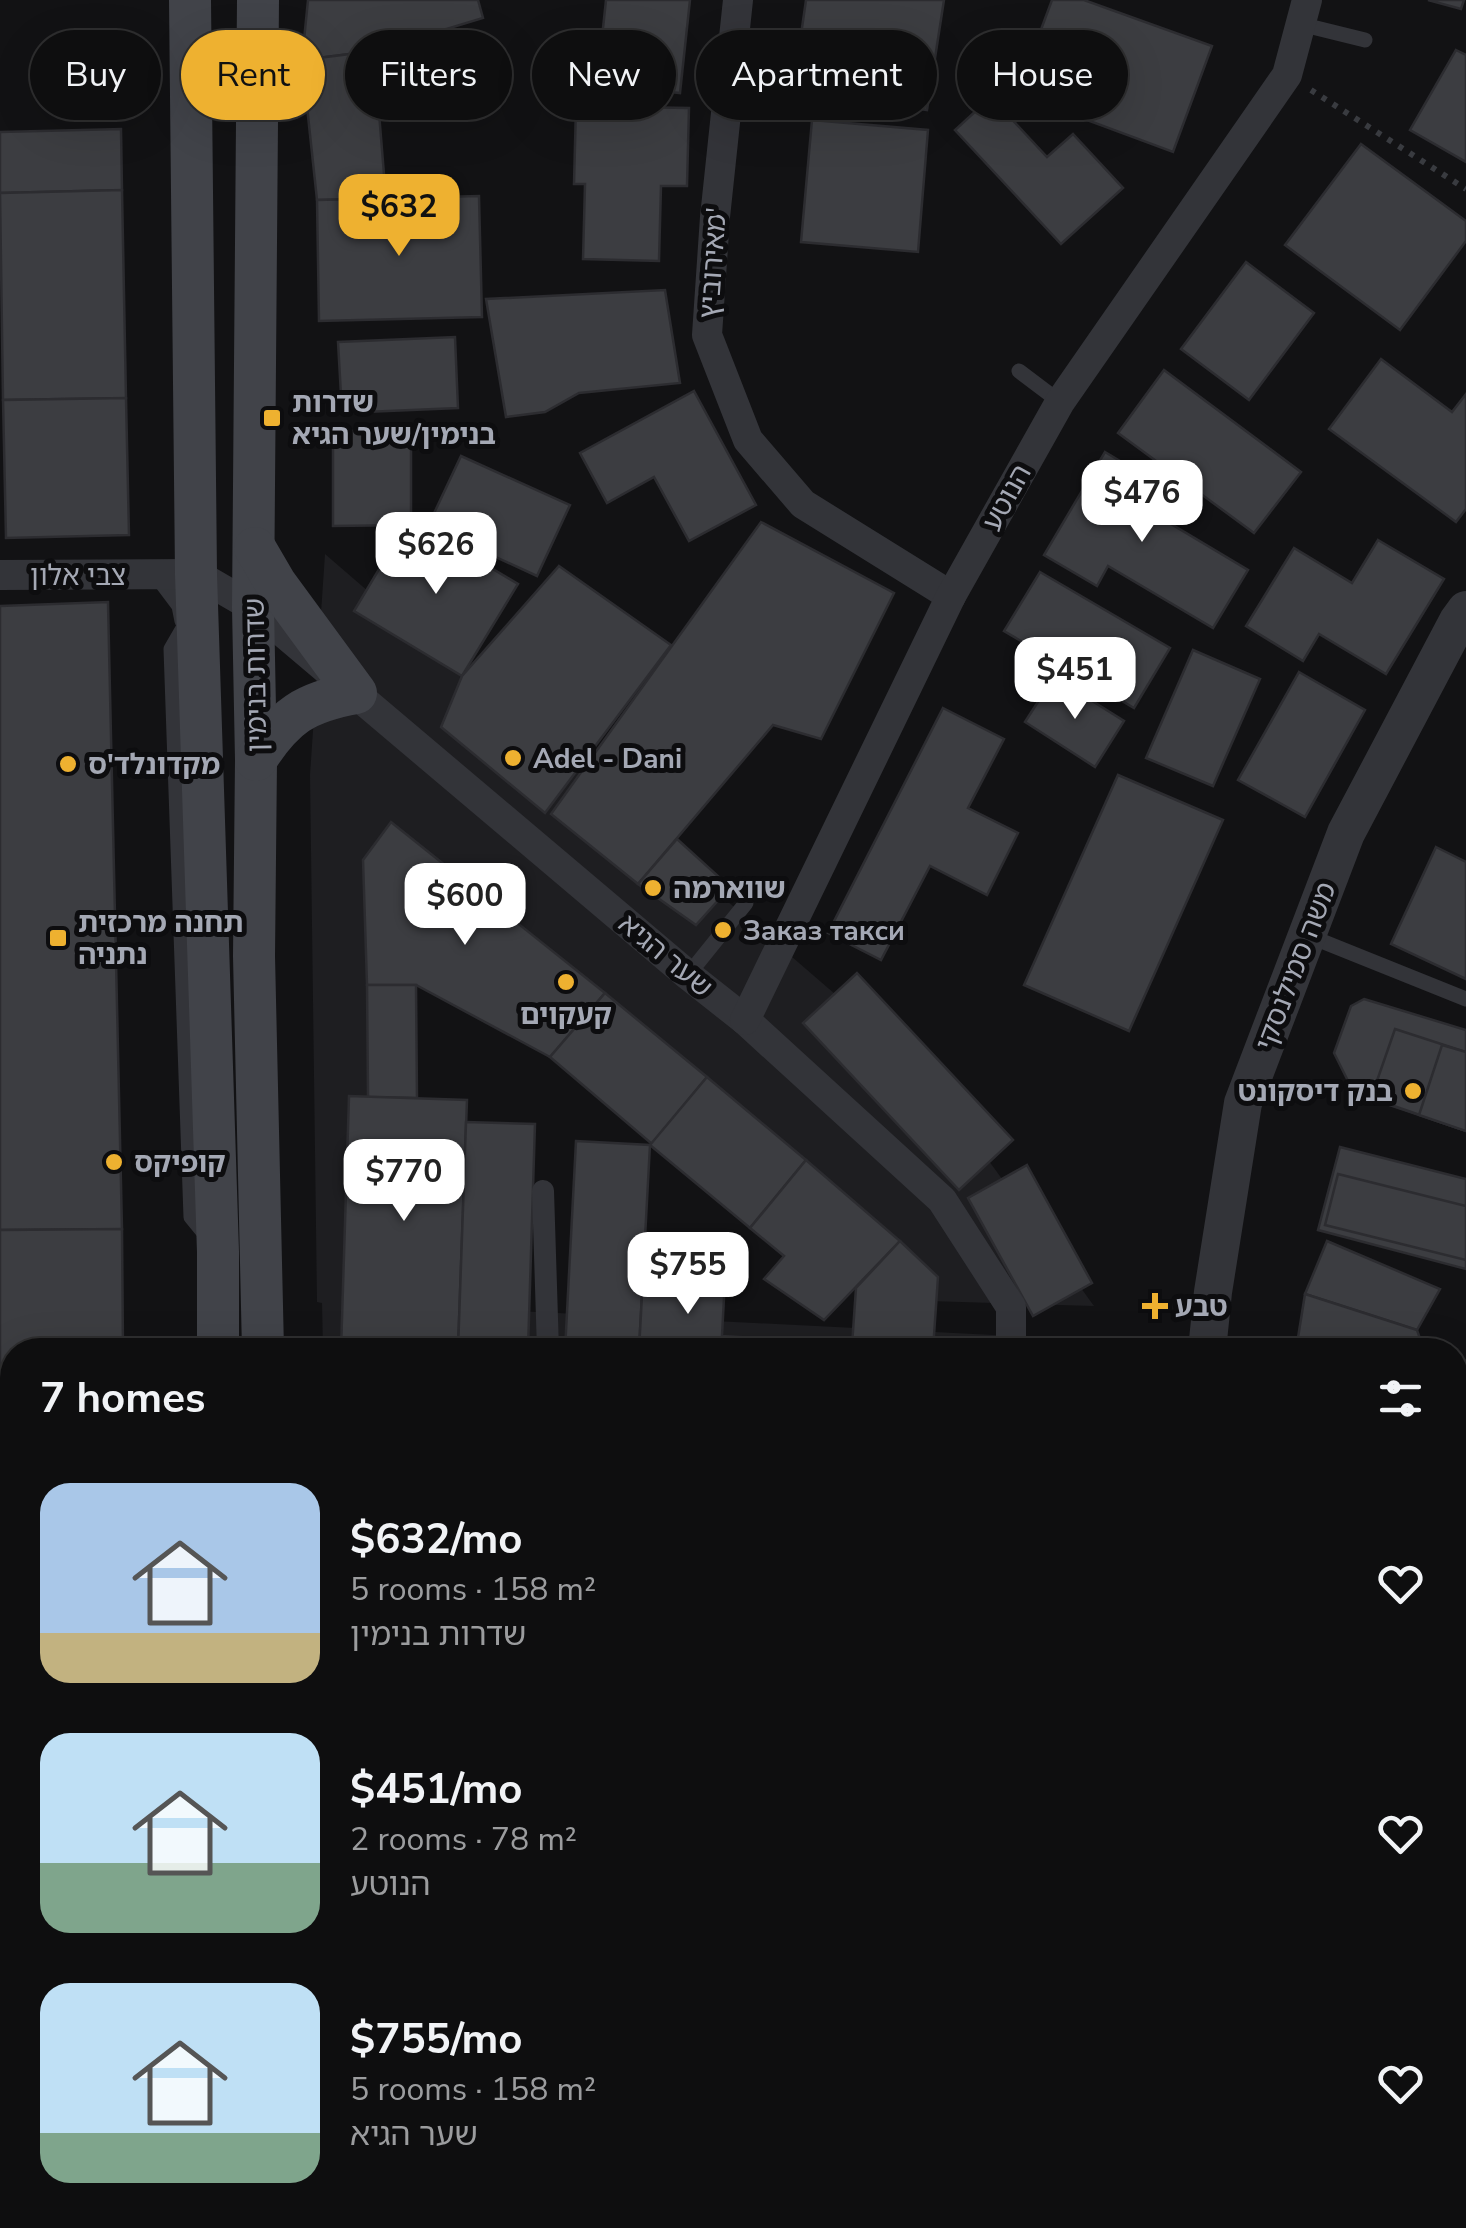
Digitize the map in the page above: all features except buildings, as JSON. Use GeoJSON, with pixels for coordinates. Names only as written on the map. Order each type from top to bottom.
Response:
{"type":"FeatureCollection","features":[{"type":"Feature","properties":{"kind":"main road","name":"שדרות בנימין"},"geometry":{"type":"LineString","coordinates":[[190,0],[183,597],[218,1252],[218,1338]]}},
{"type":"Feature","properties":{"kind":"main road","name":"שדרות בנימין"},"geometry":{"type":"LineString","coordinates":[[258,0],[254,956],[262,1338]]}},
{"type":"Feature","properties":{"kind":"main road"},"geometry":{"type":"LineString","coordinates":[[255,548],[276,584],[356,693],[325,698],[305,708],[277,731],[256,760]]}},
{"type":"Feature","properties":{"kind":"street","name":"מאירוביץ'"},"geometry":{"type":"LineString","coordinates":[[738,0],[707,335],[748,440],[803,504],[950,596]]}},
{"type":"Feature","properties":{"kind":"street","name":"הנוטע"},"geometry":{"type":"LineString","coordinates":[[745,1020],[950,596],[1060,402],[1287,75],[1303,12]]}},
{"type":"Feature","properties":{"kind":"street","name":"צבי אלון"},"geometry":{"type":"LineString","coordinates":[[0,576],[183,597]]}},
{"type":"Feature","properties":{"kind":"street","name":"שער הגיא"},"geometry":{"type":"LineString","coordinates":[[183,597],[254,607],[745,1020],[942,1200],[1011,1307],[1011,1338]]}},
{"type":"Feature","properties":{"kind":"street"},"geometry":{"type":"LineString","coordinates":[[183,597],[254,607]]}},
{"type":"Feature","properties":{"kind":"street","name":"משה סמילנסקי"},"geometry":{"type":"LineString","coordinates":[[1209,1338],[1243,1104],[1346,834],[1466,610]]}},
{"type":"Feature","properties":{"kind":"street"},"geometry":{"type":"LineString","coordinates":[[543,1191],[548,1338]]}},
{"type":"Feature","properties":{"kind":"lane"},"geometry":{"type":"LineString","coordinates":[[1303,12],[1366,40]]}},
{"type":"Feature","properties":{"kind":"lane"},"geometry":{"type":"LineString","coordinates":[[1018,371],[1060,402]]}},
{"type":"Feature","properties":{"kind":"lane"},"geometry":{"type":"LineString","coordinates":[[688,975],[746,903]]}},
{"type":"Feature","properties":{"kind":"lane"},"geometry":{"type":"LineString","coordinates":[[1306,935],[1466,999]]}},
{"type":"Feature","properties":{"kind":"path"},"geometry":{"type":"LineString","coordinates":[[1287,75],[1466,189]]}},
{"type":"Feature","properties":{"kind":"shaded area"},"geometry":{"type":"Polygon","coordinates":[[[325,554],[923,1070],[1094,1306],[928,1301],[401,866],[411,1303],[396,1305],[1054,1338],[323,1338],[322,1303],[317,1302],[310,775],[325,554]]]}},
{"type":"Feature","properties":{"kind":"place","name":"שדרות בנימין/שער הגיא"},"geometry":{"type":"Point","coordinates":[272,418]}},
{"type":"Feature","properties":{"kind":"place","name":"Adel - Dani"},"geometry":{"type":"Point","coordinates":[513,758]}},
{"type":"Feature","properties":{"kind":"place","name":"מקדונלד'ס"},"geometry":{"type":"Point","coordinates":[68,764]}},
{"type":"Feature","properties":{"kind":"place","name":"שווארמה"},"geometry":{"type":"Point","coordinates":[653,888]}},
{"type":"Feature","properties":{"kind":"place","name":"Заказ такси"},"geometry":{"type":"Point","coordinates":[723,930]}},
{"type":"Feature","properties":{"kind":"place","name":"תחנה מרכזית נתניה"},"geometry":{"type":"Point","coordinates":[58,938]}},
{"type":"Feature","properties":{"kind":"place","name":"קעקוים"},"geometry":{"type":"Point","coordinates":[566,982]}},
{"type":"Feature","properties":{"kind":"place","name":"בנק דיסקונט"},"geometry":{"type":"Point","coordinates":[1413,1091]}},
{"type":"Feature","properties":{"kind":"place","name":"קופיקס"},"geometry":{"type":"Point","coordinates":[114,1162]}},
{"type":"Feature","properties":{"kind":"place","name":"טבע"},"geometry":{"type":"Point","coordinates":[1155,1306]}}]}
